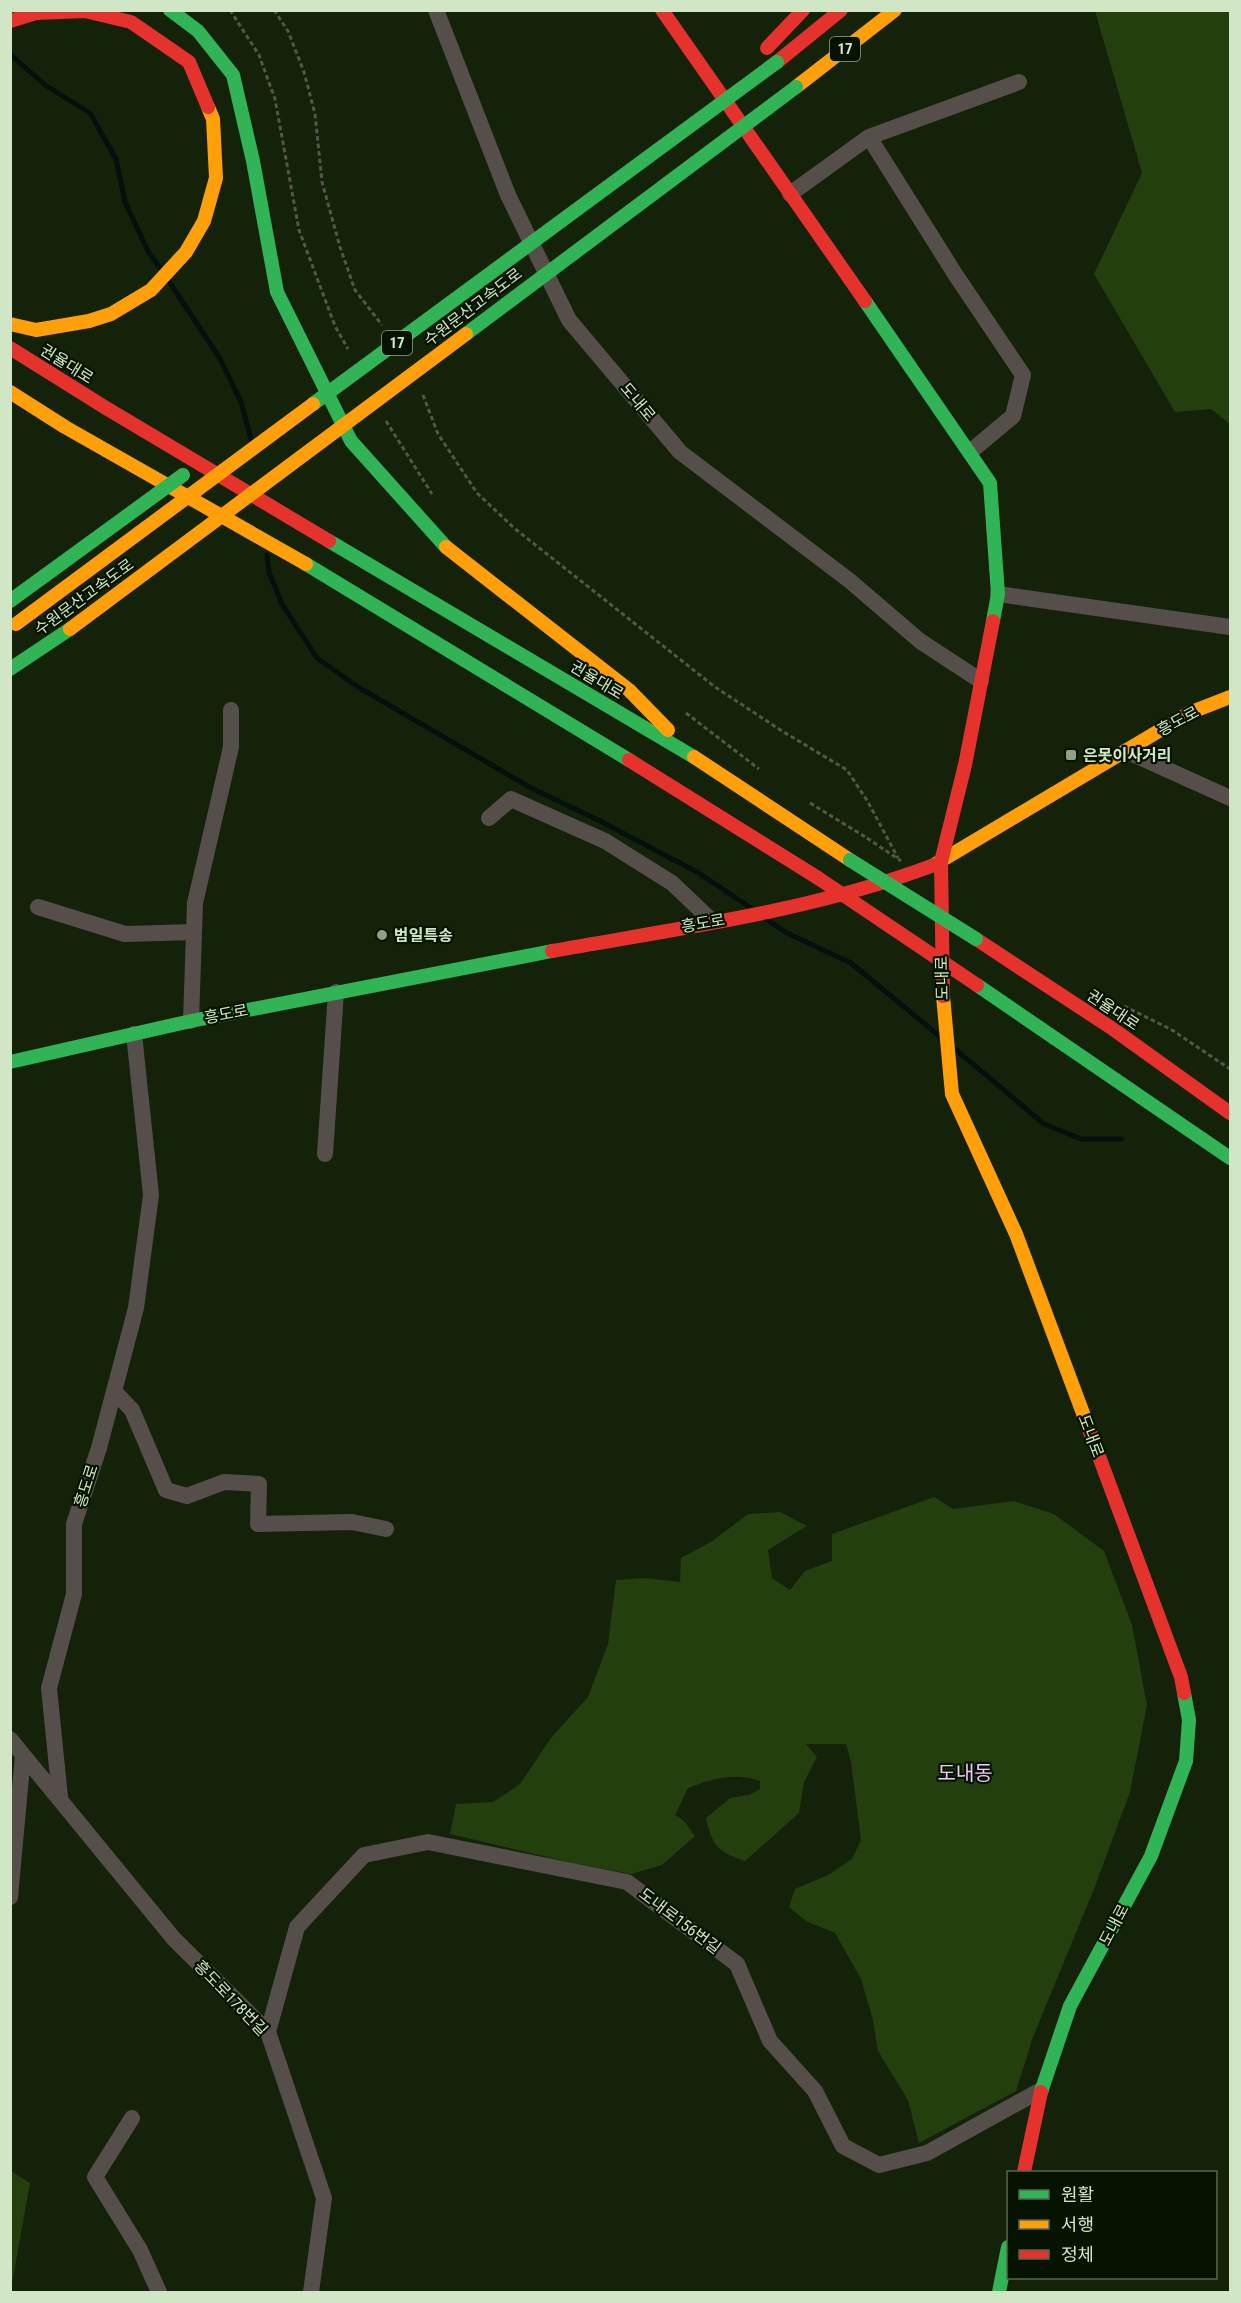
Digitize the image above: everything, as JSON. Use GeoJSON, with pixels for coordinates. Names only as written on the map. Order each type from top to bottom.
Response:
{"type":"FeatureCollection","features":[{"type":"Feature","properties":{"kind":"main road"},"geometry":{"type":"LineString","coordinates":[[170,10],[198,31],[233,75],[253,161],[277,292],[351,441],[450,552],[629,690],[696,758]]}},
{"type":"Feature","properties":{"kind":"main road","name":"도내로"},"geometry":{"type":"LineString","coordinates":[[662,10],[990,483],[998,594],[965,765],[941,862],[943,1015],[952,1094],[1016,1234],[1181,1677],[1189,1720],[1186,1761],[1151,1856],[1070,2006],[1041,2090],[1024,2171]]}},
{"type":"Feature","properties":{"kind":"main road"},"geometry":{"type":"LineString","coordinates":[[762,51],[803,10]]}},
{"type":"Feature","properties":{"kind":"main road","name":"수원문산고속도로"},"geometry":{"type":"LineString","coordinates":[[14,626],[777,62],[841,10]]}},
{"type":"Feature","properties":{"kind":"main road","name":"수원문산고속도로"},"geometry":{"type":"LineString","coordinates":[[10,669],[70,629],[796,87],[895,10]]}},
{"type":"Feature","properties":{"kind":"main road"},"geometry":{"type":"LineString","coordinates":[[10,21],[36,13],[85,11],[131,22],[165,43],[189,62],[213,119],[216,178],[204,220],[186,252],[151,290],[111,314],[89,321],[36,330],[10,324]]}},
{"type":"Feature","properties":{"kind":"main road"},"geometry":{"type":"LineString","coordinates":[[700,97],[729,76]]}},
{"type":"Feature","properties":{"kind":"main road"},"geometry":{"type":"LineString","coordinates":[[508,237],[537,216]]}},
{"type":"Feature","properties":{"kind":"main road","name":"권율대로"},"geometry":{"type":"LineString","coordinates":[[10,348],[106,408],[322,534],[696,758],[1113,1029],[1230,1113]]}},
{"type":"Feature","properties":{"kind":"main road"},"geometry":{"type":"LineString","coordinates":[[307,384],[327,370]]}},
{"type":"Feature","properties":{"kind":"main road"},"geometry":{"type":"LineString","coordinates":[[10,392],[66,427],[319,572],[760,838],[1230,1158]]}},
{"type":"Feature","properties":{"kind":"main road"},"geometry":{"type":"LineString","coordinates":[[21,416],[66,427]]}},
{"type":"Feature","properties":{"kind":"main road"},"geometry":{"type":"LineString","coordinates":[[10,601],[212,454]]}},
{"type":"Feature","properties":{"kind":"main road","name":"흥도로"},"geometry":{"type":"LineString","coordinates":[[10,1062],[191,1021],[336,992],[784,909],[907,875],[941,862],[1189,712],[1230,697]]}},
{"type":"Feature","properties":{"kind":"main road"},"geometry":{"type":"LineString","coordinates":[[1113,1029],[1230,1099]]}},
{"type":"Feature","properties":{"kind":"main road"},"geometry":{"type":"LineString","coordinates":[[1083,1057],[1212,1163]]}},
{"type":"Feature","properties":{"kind":"main road"},"geometry":{"type":"LineString","coordinates":[[999,2292],[1007,2252]]}},
{"type":"Feature","properties":{"kind":"street","name":"도내로"},"geometry":{"type":"LineString","coordinates":[[436,10],[508,195],[569,320],[680,452],[850,581],[920,641],[981,681]]}},
{"type":"Feature","properties":{"kind":"street"},"geometry":{"type":"LineString","coordinates":[[790,194],[869,137],[1019,82]]}},
{"type":"Feature","properties":{"kind":"street"},"geometry":{"type":"LineString","coordinates":[[869,137],[955,274],[1023,375],[1013,416],[970,452]]}},
{"type":"Feature","properties":{"kind":"street"},"geometry":{"type":"LineString","coordinates":[[998,594],[1230,627]]}},
{"type":"Feature","properties":{"kind":"street"},"geometry":{"type":"LineString","coordinates":[[191,1021],[195,903],[231,747],[231,710]]}},
{"type":"Feature","properties":{"kind":"street"},"geometry":{"type":"LineString","coordinates":[[1126,751],[1230,798]]}},
{"type":"Feature","properties":{"kind":"street"},"geometry":{"type":"LineString","coordinates":[[489,818],[511,799],[605,841],[672,883],[718,920]]}},
{"type":"Feature","properties":{"kind":"street"},"geometry":{"type":"LineString","coordinates":[[38,907],[125,934],[194,932]]}},
{"type":"Feature","properties":{"kind":"street"},"geometry":{"type":"LineString","coordinates":[[325,1154],[336,992]]}},
{"type":"Feature","properties":{"kind":"street","name":"흥도로"},"geometry":{"type":"LineString","coordinates":[[60,1797],[49,1688],[74,1593],[74,1524],[99,1448],[136,1308],[151,1195],[134,1034]]}},
{"type":"Feature","properties":{"kind":"street"},"geometry":{"type":"LineString","coordinates":[[114,1391],[132,1410],[166,1490],[188,1496],[224,1482],[259,1484],[258,1524],[352,1522],[386,1529]]}},
{"type":"Feature","properties":{"kind":"street","name":"흥도로178번길"},"geometry":{"type":"LineString","coordinates":[[10,1739],[60,1797],[174,1939],[268,2032],[324,2198],[311,2292]]}},
{"type":"Feature","properties":{"kind":"street"},"geometry":{"type":"LineString","coordinates":[[10,1897],[23,1755]]}},
{"type":"Feature","properties":{"kind":"street","name":"도내로156번길"},"geometry":{"type":"LineString","coordinates":[[268,2032],[297,1927],[364,1855],[428,1842],[627,1882],[737,1964],[770,2041],[815,2091],[843,2146],[879,2165],[927,2153],[1041,2090]]}},
{"type":"Feature","properties":{"kind":"street"},"geometry":{"type":"LineString","coordinates":[[132,2118],[95,2177],[140,2250],[159,2292]]}},
{"type":"Feature","properties":{"kind":"path"},"geometry":{"type":"LineString","coordinates":[[230,10],[259,55],[274,99],[299,230],[335,326],[351,356]]}},
{"type":"Feature","properties":{"kind":"path"},"geometry":{"type":"LineString","coordinates":[[274,10],[288,31],[304,72],[315,114],[322,182],[340,247],[355,290],[383,327]]}},
{"type":"Feature","properties":{"kind":"path"},"geometry":{"type":"LineString","coordinates":[[421,390],[438,434],[477,493],[514,528],[715,687],[847,770],[868,802],[907,875]]}},
{"type":"Feature","properties":{"kind":"path"},"geometry":{"type":"LineString","coordinates":[[383,414],[438,503]]}},
{"type":"Feature","properties":{"kind":"path"},"geometry":{"type":"LineString","coordinates":[[682,709],[760,770]]}},
{"type":"Feature","properties":{"kind":"path"},"geometry":{"type":"LineString","coordinates":[[808,801],[867,838]]}},
{"type":"Feature","properties":{"kind":"green space"},"geometry":{"type":"Polygon","coordinates":[[[1095,11],[1230,11],[1230,424],[1211,409],[1175,412],[1094,274],[1142,173],[1095,11]]]}},
{"type":"Feature","properties":{"kind":"green space"},"geometry":{"type":"Polygon","coordinates":[[[934,1497],[953,1509],[1014,1501],[1054,1514],[1104,1551],[1132,1625],[1147,1705],[1130,1792],[1094,1889],[1033,2037],[1016,2091],[919,2143],[908,2100],[878,2051],[873,2020],[861,1979],[835,1933],[806,1921],[789,1907],[795,1889],[828,1875],[852,1859],[861,1840],[851,1762],[846,1744],[806,1744],[817,1757],[804,1782],[799,1813],[745,1861],[718,1847],[711,1835],[706,1818],[730,1798],[749,1795],[760,1789],[760,1781],[742,1777],[715,1779],[688,1788],[675,1815],[684,1821],[695,1836],[662,1865],[631,1874],[450,1834],[456,1804],[493,1802],[520,1784],[551,1738],[588,1697],[608,1644],[616,1580],[645,1578],[680,1582],[681,1558],[711,1542],[748,1514],[780,1512],[807,1526],[768,1550],[772,1578],[790,1590],[805,1571],[832,1561],[832,1534],[934,1497]]]}},
{"type":"Feature","properties":{"kind":"green space"},"geometry":{"type":"Polygon","coordinates":[[[11,2171],[30,2183],[11,2289],[11,2171]]]}},
{"type":"Feature","properties":{"kind":"waterway"},"geometry":{"type":"LineString","coordinates":[[10,54],[45,85],[90,113],[116,159],[125,202],[148,251],[160,268]]}},
{"type":"Feature","properties":{"kind":"waterway"},"geometry":{"type":"LineString","coordinates":[[170,283],[219,357],[241,402],[251,439]]}},
{"type":"Feature","properties":{"kind":"waterway"},"geometry":{"type":"LineString","coordinates":[[267,555],[269,572],[282,604],[317,658],[358,687],[531,788],[697,872],[751,908]]}},
{"type":"Feature","properties":{"kind":"waterway"},"geometry":{"type":"LineString","coordinates":[[766,919],[787,933],[851,963],[938,1035]]}},
{"type":"Feature","properties":{"kind":"waterway"},"geometry":{"type":"LineString","coordinates":[[955,1049],[1044,1124],[1081,1139],[1121,1139]]}},
{"type":"Feature","properties":{"kind":"traffic: fast"},"geometry":{"type":"LineString","coordinates":[[170,10],[198,31],[233,75],[253,161],[277,292],[351,441],[446,547]]}},
{"type":"Feature","properties":{"kind":"traffic: fast"},"geometry":{"type":"LineString","coordinates":[[313,404],[777,62]]}},
{"type":"Feature","properties":{"kind":"traffic: fast"},"geometry":{"type":"LineString","coordinates":[[466,334],[796,87]]}},
{"type":"Feature","properties":{"kind":"traffic: fast"},"geometry":{"type":"LineString","coordinates":[[865,301],[990,483],[998,594],[993,621]]}},
{"type":"Feature","properties":{"kind":"traffic: fast"},"geometry":{"type":"LineString","coordinates":[[10,601],[183,475]]}},
{"type":"Feature","properties":{"kind":"traffic: fast"},"geometry":{"type":"LineString","coordinates":[[329,541],[694,757]]}},
{"type":"Feature","properties":{"kind":"traffic: fast"},"geometry":{"type":"LineString","coordinates":[[306,564],[629,760]]}},
{"type":"Feature","properties":{"kind":"traffic: fast"},"geometry":{"type":"LineString","coordinates":[[10,669],[70,629]]}},
{"type":"Feature","properties":{"kind":"traffic: fast"},"geometry":{"type":"LineString","coordinates":[[850,860],[976,939]]}},
{"type":"Feature","properties":{"kind":"traffic: fast"},"geometry":{"type":"LineString","coordinates":[[10,1062],[191,1021],[552,951]]}},
{"type":"Feature","properties":{"kind":"traffic: fast"},"geometry":{"type":"LineString","coordinates":[[977,985],[1230,1158]]}},
{"type":"Feature","properties":{"kind":"traffic: fast"},"geometry":{"type":"LineString","coordinates":[[1041,2092],[1070,2006],[1151,1856],[1186,1761],[1189,1720],[1184,1693]]}},
{"type":"Feature","properties":{"kind":"traffic: fast"},"geometry":{"type":"LineString","coordinates":[[999,2292],[1007,2252]]}},
{"type":"Feature","properties":{"kind":"traffic: slow"},"geometry":{"type":"LineString","coordinates":[[796,87],[895,10]]}},
{"type":"Feature","properties":{"kind":"traffic: slow"},"geometry":{"type":"LineString","coordinates":[[10,324],[36,330],[89,321],[111,314],[151,290],[186,252],[204,221],[216,178],[213,119],[208,107]]}},
{"type":"Feature","properties":{"kind":"traffic: slow"},"geometry":{"type":"LineString","coordinates":[[70,629],[466,334]]}},
{"type":"Feature","properties":{"kind":"traffic: slow"},"geometry":{"type":"LineString","coordinates":[[10,392],[65,427],[306,564]]}},
{"type":"Feature","properties":{"kind":"traffic: slow"},"geometry":{"type":"LineString","coordinates":[[16,624],[313,404]]}},
{"type":"Feature","properties":{"kind":"traffic: slow"},"geometry":{"type":"LineString","coordinates":[[446,547],[629,690],[668,730]]}},
{"type":"Feature","properties":{"kind":"traffic: slow"},"geometry":{"type":"LineString","coordinates":[[934,865],[1189,713],[1230,697]]}},
{"type":"Feature","properties":{"kind":"traffic: slow"},"geometry":{"type":"LineString","coordinates":[[694,757],[850,860]]}},
{"type":"Feature","properties":{"kind":"traffic: slow"},"geometry":{"type":"LineString","coordinates":[[943,996],[952,1094],[1016,1234],[1087,1424]]}},
{"type":"Feature","properties":{"kind":"traffic: jam"},"geometry":{"type":"LineString","coordinates":[[662,10],[865,301]]}},
{"type":"Feature","properties":{"kind":"traffic: jam"},"geometry":{"type":"LineString","coordinates":[[767,48],[803,10]]}},
{"type":"Feature","properties":{"kind":"traffic: jam"},"geometry":{"type":"LineString","coordinates":[[777,62],[841,10]]}},
{"type":"Feature","properties":{"kind":"traffic: jam"},"geometry":{"type":"LineString","coordinates":[[10,21],[36,13],[85,11],[131,22],[189,62],[208,107]]}},
{"type":"Feature","properties":{"kind":"traffic: jam"},"geometry":{"type":"LineString","coordinates":[[10,348],[329,541]]}},
{"type":"Feature","properties":{"kind":"traffic: jam"},"geometry":{"type":"LineString","coordinates":[[943,996],[941,862],[965,765],[993,621]]}},
{"type":"Feature","properties":{"kind":"traffic: jam"},"geometry":{"type":"LineString","coordinates":[[629,760],[818,878]]}},
{"type":"Feature","properties":{"kind":"traffic: jam"},"geometry":{"type":"LineString","coordinates":[[552,951],[745,917],[841,895],[934,865]]}},
{"type":"Feature","properties":{"kind":"traffic: jam"},"geometry":{"type":"LineString","coordinates":[[818,878],[977,985]]}},
{"type":"Feature","properties":{"kind":"traffic: jam"},"geometry":{"type":"LineString","coordinates":[[976,939],[1113,1029],[1230,1113]]}},
{"type":"Feature","properties":{"kind":"traffic: jam"},"geometry":{"type":"LineString","coordinates":[[1087,1424],[1181,1677],[1184,1693]]}},
{"type":"Feature","properties":{"kind":"traffic: jam"},"geometry":{"type":"LineString","coordinates":[[1024,2171],[1041,2092]]}},
{"type":"Feature","properties":{"kind":"place","name":"은못이사거리"},"geometry":{"type":"Point","coordinates":[1071,755]}},
{"type":"Feature","properties":{"kind":"place","name":"범일특송"},"geometry":{"type":"Point","coordinates":[382,935]}},
{"type":"Feature","properties":{"kind":"district","name":"도내동"},"geometry":{"type":"Point","coordinates":[965,1773]}}]}
